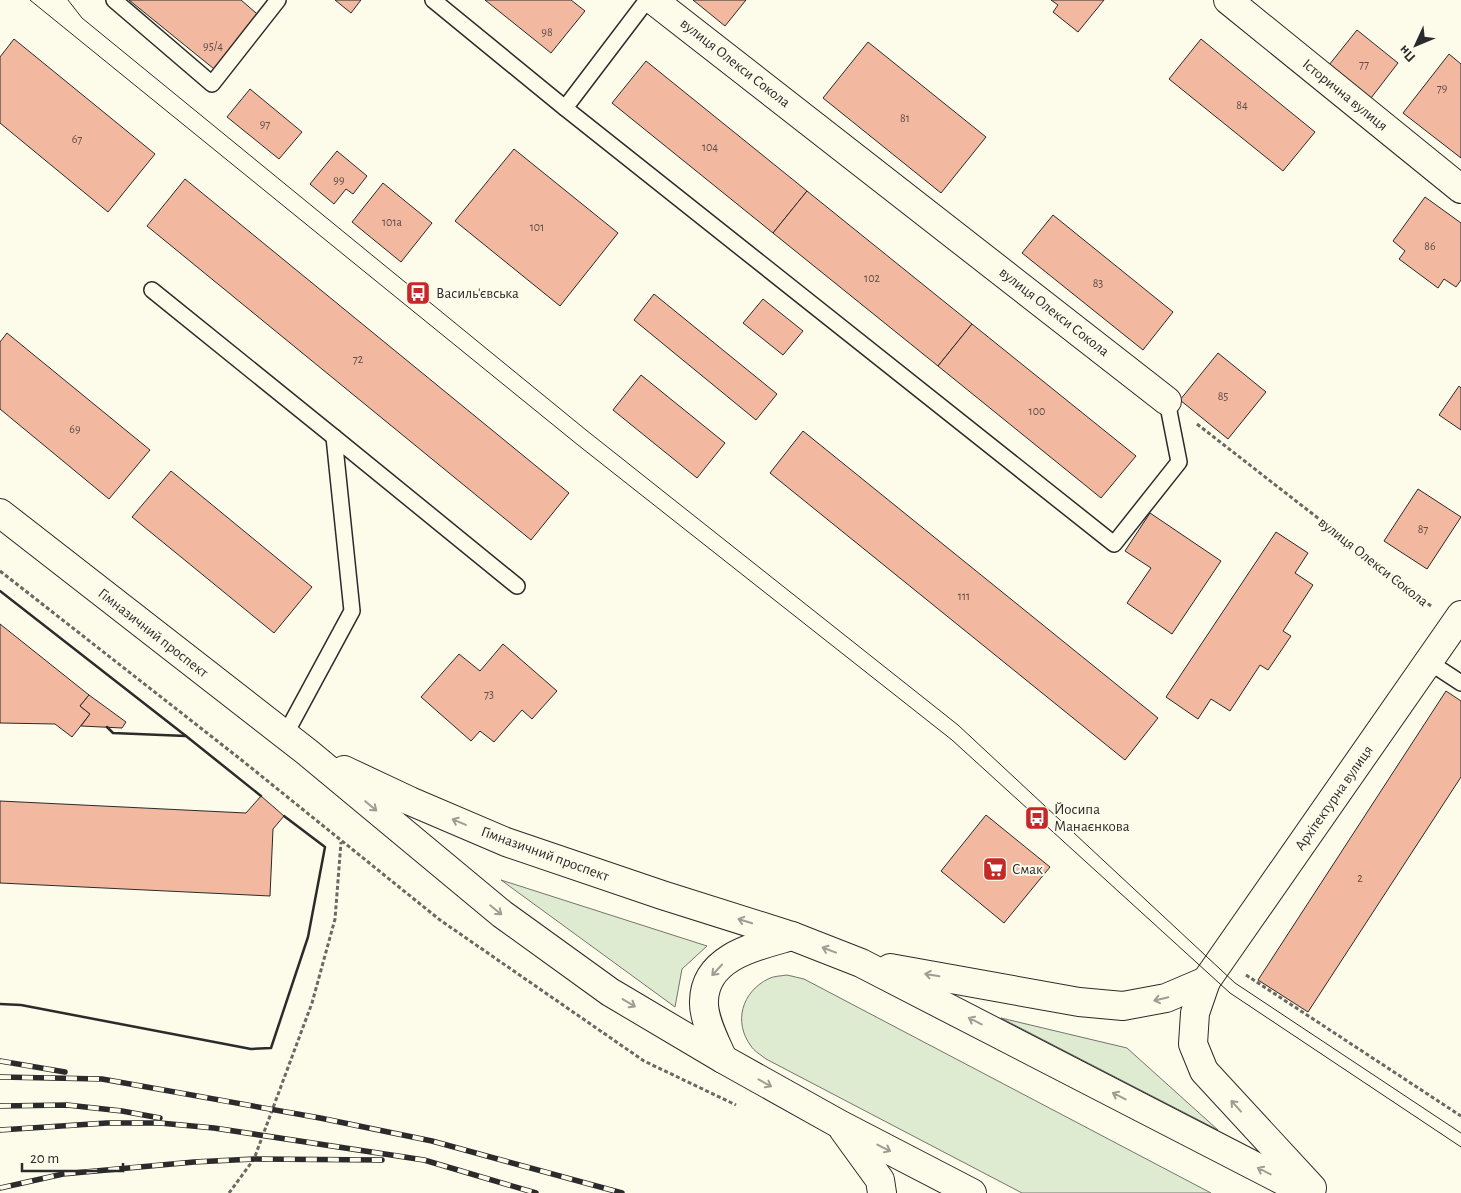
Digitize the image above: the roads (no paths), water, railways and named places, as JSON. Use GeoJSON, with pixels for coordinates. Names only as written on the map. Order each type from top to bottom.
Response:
{"type":"FeatureCollection","features":[{"type":"Feature","properties":{"kind":"main road","name":"вулиця Олекси Сокола"},"geometry":{"type":"LineString","coordinates":[[653,0],[1167,401]]}},
{"type":"Feature","properties":{"kind":"main road","name":"Історична вулиця"},"geometry":{"type":"LineString","coordinates":[[1228,0],[1461,189]]}},
{"type":"Feature","properties":{"kind":"main road","name":"Гімназичний проспект"},"geometry":{"type":"LineString","coordinates":[[0,513],[307,752],[502,914],[610,992],[722,1059],[841,1126],[972,1193]]}},
{"type":"Feature","properties":{"kind":"main road","name":"Архітектурна вулиця"},"geometry":{"type":"LineString","coordinates":[[1206,981],[1458,620]]}},
{"type":"Feature","properties":{"kind":"main road","name":"Гімназичний проспект"},"geometry":{"type":"LineString","coordinates":[[307,752],[410,801],[506,842],[662,895],[792,936],[861,962]]}},
{"type":"Feature","properties":{"kind":"main road"},"geometry":{"type":"LineString","coordinates":[[722,1059],[708,1025],[703,1002],[709,978],[726,960],[747,949],[792,936]]}},
{"type":"Feature","properties":{"kind":"main road"},"geometry":{"type":"LineString","coordinates":[[861,962],[1079,1002],[1123,1006],[1166,998],[1206,981]]}},
{"type":"Feature","properties":{"kind":"main road"},"geometry":{"type":"LineString","coordinates":[[861,962],[1307,1193]]}},
{"type":"Feature","properties":{"kind":"main road"},"geometry":{"type":"LineString","coordinates":[[1206,981],[1195,1013],[1193,1044],[1204,1071],[1316,1193]]}},
{"type":"Feature","properties":{"kind":"main road"},"geometry":{"type":"LineString","coordinates":[[841,1126],[880,1180],[882,1193]]}},
{"type":"Feature","properties":{"kind":"lane"},"geometry":{"type":"LineString","coordinates":[[114,0],[212,84],[277,1]]}},
{"type":"Feature","properties":{"kind":"lane"},"geometry":{"type":"LineString","coordinates":[[433,0],[565,108],[1114,544],[1179,462],[1167,401]]}},
{"type":"Feature","properties":{"kind":"lane"},"geometry":{"type":"LineString","coordinates":[[565,108],[648,0]]}},
{"type":"Feature","properties":{"kind":"lane"},"geometry":{"type":"LineString","coordinates":[[152,290],[517,586]]}},
{"type":"Feature","properties":{"kind":"lane"},"geometry":{"type":"LineString","coordinates":[[285,735],[352,611],[334,437]]}},
{"type":"Feature","properties":{"kind":"lane"},"geometry":{"type":"LineString","coordinates":[[1429,662],[1461,683]]}},
{"type":"Feature","properties":{"kind":"tram line"},"geometry":{"type":"LineString","coordinates":[[30,0],[578,445],[952,740],[1230,993],[1461,1147]]}},
{"type":"Feature","properties":{"kind":"tram line"},"geometry":{"type":"LineString","coordinates":[[68,0],[82,18],[586,430],[958,725],[1235,983],[1461,1133]]}},
{"type":"Feature","properties":{"kind":"railway"},"geometry":{"type":"LineString","coordinates":[[0,1061],[65,1072]]}},
{"type":"Feature","properties":{"kind":"railway"},"geometry":{"type":"LineString","coordinates":[[0,1077],[102,1079],[320,1118],[432,1141],[622,1193]]}},
{"type":"Feature","properties":{"kind":"railway"},"geometry":{"type":"LineString","coordinates":[[0,1106],[67,1105],[122,1111],[160,1118]]}},
{"type":"Feature","properties":{"kind":"railway"},"geometry":{"type":"LineString","coordinates":[[0,1130],[107,1123],[160,1123],[214,1128],[424,1160],[536,1193]]}},
{"type":"Feature","properties":{"kind":"railway"},"geometry":{"type":"LineString","coordinates":[[0,1188],[63,1174],[194,1162],[254,1159],[382,1160]]}},
{"type":"Feature","properties":{"kind":"place","name":"Василь'євська"},"geometry":{"type":"Point","coordinates":[418,293]}},
{"type":"Feature","properties":{"kind":"place","name":"Йосипа Манаєнкова"},"geometry":{"type":"Point","coordinates":[1037,818]}},
{"type":"Feature","properties":{"kind":"place","name":"Смак"},"geometry":{"type":"Point","coordinates":[995,869]}}]}
